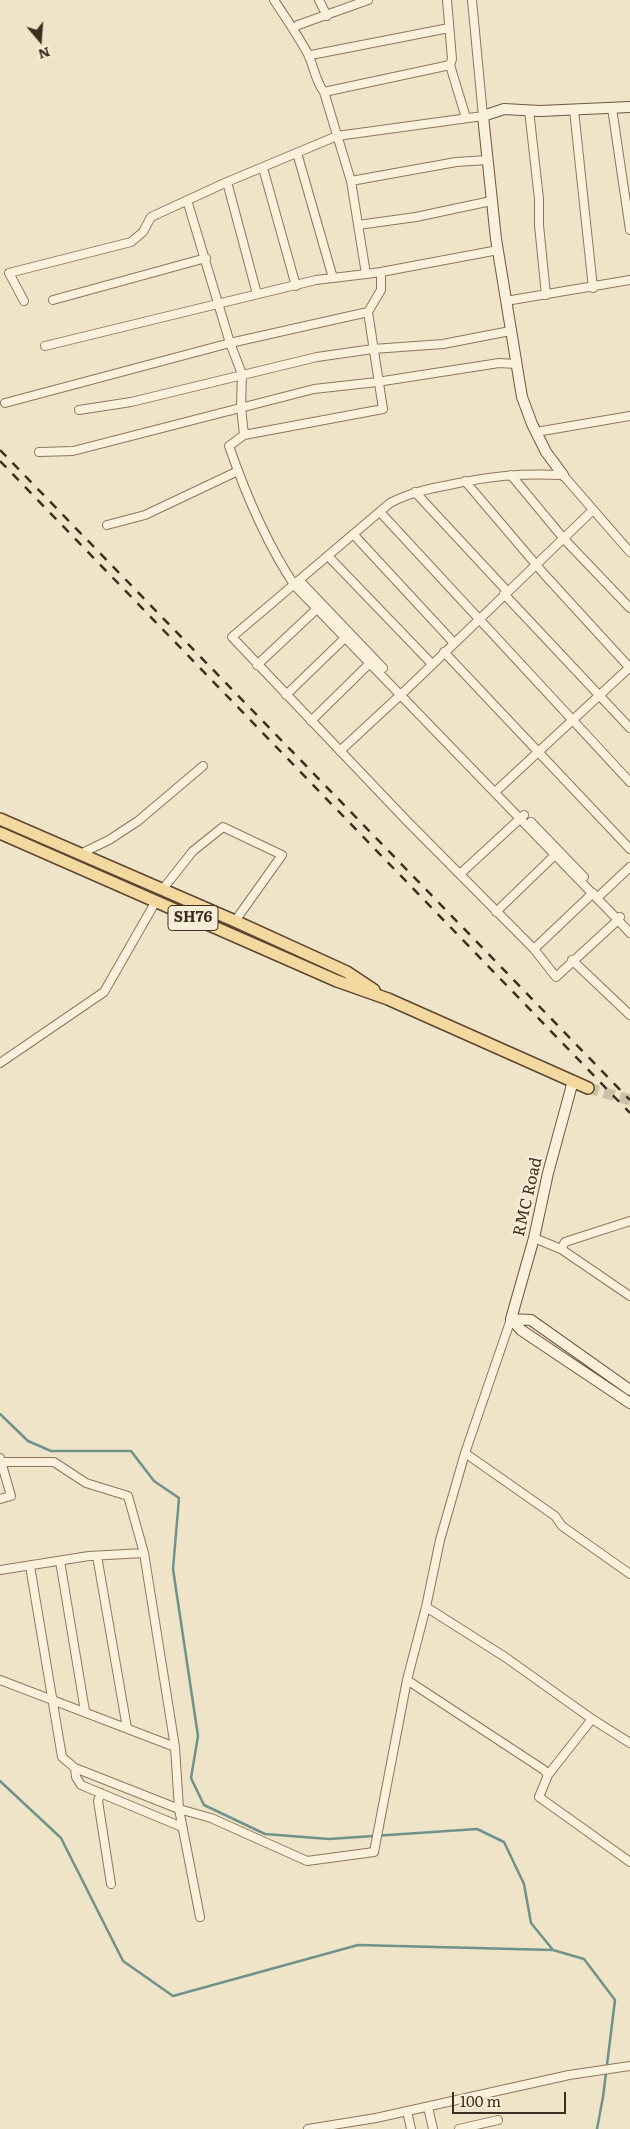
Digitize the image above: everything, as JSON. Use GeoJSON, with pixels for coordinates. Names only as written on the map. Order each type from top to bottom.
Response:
{"type":"FeatureCollection","features":[{"type":"Feature","properties":{"kind":"main road"},"geometry":{"type":"LineString","coordinates":[[0,819],[347,972],[388,999]]}},
{"type":"Feature","properties":{"kind":"main road","name":"SH76"},"geometry":{"type":"LineString","coordinates":[[0,833],[337,981],[388,999],[588,1088]]}},
{"type":"Feature","properties":{"kind":"main road"},"geometry":{"type":"LineString","coordinates":[[167,906],[168,892]]}},
{"type":"Feature","properties":{"kind":"street"},"geometry":{"type":"LineString","coordinates":[[274,0],[309,58],[320,87],[324,92],[351,181],[366,274]]}},
{"type":"Feature","properties":{"kind":"street"},"geometry":{"type":"LineString","coordinates":[[318,0],[327,16]]}},
{"type":"Feature","properties":{"kind":"street"},"geometry":{"type":"LineString","coordinates":[[293,29],[298,25],[327,16],[354,2],[368,0]]}},
{"type":"Feature","properties":{"kind":"street"},"geometry":{"type":"LineString","coordinates":[[447,0],[452,60],[450,66],[466,118]]}},
{"type":"Feature","properties":{"kind":"street"},"geometry":{"type":"LineString","coordinates":[[472,0],[491,201],[510,331],[522,396],[546,452],[563,475],[630,552]]}},
{"type":"Feature","properties":{"kind":"street"},"geometry":{"type":"LineString","coordinates":[[309,58],[311,55],[449,28]]}},
{"type":"Feature","properties":{"kind":"street"},"geometry":{"type":"LineString","coordinates":[[324,92],[450,66]]}},
{"type":"Feature","properties":{"kind":"street"},"geometry":{"type":"LineString","coordinates":[[24,301],[9,273],[131,242],[143,232],[151,217],[227,182],[337,136],[483,116],[504,109],[574,110],[630,107]]}},
{"type":"Feature","properties":{"kind":"street"},"geometry":{"type":"LineString","coordinates":[[612,108],[630,230]]}},
{"type":"Feature","properties":{"kind":"street"},"geometry":{"type":"LineString","coordinates":[[529,110],[539,200],[539,225],[546,295]]}},
{"type":"Feature","properties":{"kind":"street"},"geometry":{"type":"LineString","coordinates":[[574,110],[592,288]]}},
{"type":"Feature","properties":{"kind":"street"},"geometry":{"type":"LineString","coordinates":[[297,153],[333,278]]}},
{"type":"Feature","properties":{"kind":"street"},"geometry":{"type":"LineString","coordinates":[[351,181],[456,162],[487,160]]}},
{"type":"Feature","properties":{"kind":"street"},"geometry":{"type":"LineString","coordinates":[[263,168],[296,286]]}},
{"type":"Feature","properties":{"kind":"street"},"geometry":{"type":"LineString","coordinates":[[227,182],[257,294]]}},
{"type":"Feature","properties":{"kind":"street"},"geometry":{"type":"LineString","coordinates":[[188,200],[206,258],[217,304],[242,374],[241,407],[244,435]]}},
{"type":"Feature","properties":{"kind":"street"},"geometry":{"type":"LineString","coordinates":[[358,225],[416,217],[491,201]]}},
{"type":"Feature","properties":{"kind":"street"},"geometry":{"type":"LineString","coordinates":[[45,346],[257,294],[333,278],[381,272],[498,250]]}},
{"type":"Feature","properties":{"kind":"street"},"geometry":{"type":"LineString","coordinates":[[53,300],[206,258]]}},
{"type":"Feature","properties":{"kind":"street"},"geometry":{"type":"LineString","coordinates":[[381,272],[381,290],[368,312],[383,409],[244,435],[229,446],[238,471],[276,557],[298,583],[619,918],[630,932]]}},
{"type":"Feature","properties":{"kind":"street"},"geometry":{"type":"LineString","coordinates":[[506,301],[592,288],[630,280]]}},
{"type":"Feature","properties":{"kind":"street"},"geometry":{"type":"LineString","coordinates":[[5,403],[230,343],[368,312]]}},
{"type":"Feature","properties":{"kind":"street"},"geometry":{"type":"LineString","coordinates":[[79,410],[131,402],[317,357],[373,349],[443,344],[510,331]]}},
{"type":"Feature","properties":{"kind":"street"},"geometry":{"type":"LineString","coordinates":[[40,452],[73,451],[314,389],[378,382],[499,363],[516,364]]}},
{"type":"Feature","properties":{"kind":"street"},"geometry":{"type":"LineString","coordinates":[[536,432],[630,416]]}},
{"type":"Feature","properties":{"kind":"street"},"geometry":{"type":"LineString","coordinates":[[107,525],[145,514],[238,471]]}},
{"type":"Feature","properties":{"kind":"street"},"geometry":{"type":"LineString","coordinates":[[563,475],[524,473],[465,481],[415,492],[390,503],[298,583],[232,637],[311,721],[534,949],[556,977],[619,918]]}},
{"type":"Feature","properties":{"kind":"street"},"geometry":{"type":"LineString","coordinates":[[511,475],[563,537],[630,608]]}},
{"type":"Feature","properties":{"kind":"street"},"geometry":{"type":"LineString","coordinates":[[465,481],[534,563],[630,667],[496,790]]}},
{"type":"Feature","properties":{"kind":"street"},"geometry":{"type":"LineString","coordinates":[[415,492],[598,696],[630,728]]}},
{"type":"Feature","properties":{"kind":"street"},"geometry":{"type":"LineString","coordinates":[[340,750],[592,508]]}},
{"type":"Feature","properties":{"kind":"street"},"geometry":{"type":"LineString","coordinates":[[380,512],[630,782]]}},
{"type":"Feature","properties":{"kind":"street"},"geometry":{"type":"LineString","coordinates":[[353,534],[452,641]]}},
{"type":"Feature","properties":{"kind":"street"},"geometry":{"type":"LineString","coordinates":[[328,556],[430,662]]}},
{"type":"Feature","properties":{"kind":"street"},"geometry":{"type":"LineString","coordinates":[[257,665],[320,606]]}},
{"type":"Feature","properties":{"kind":"street"},"geometry":{"type":"LineString","coordinates":[[286,695],[348,635]]}},
{"type":"Feature","properties":{"kind":"street"},"geometry":{"type":"LineString","coordinates":[[430,662],[444,652],[452,641]]}},
{"type":"Feature","properties":{"kind":"street"},"geometry":{"type":"LineString","coordinates":[[444,652],[630,849]]}},
{"type":"Feature","properties":{"kind":"street"},"geometry":{"type":"LineString","coordinates":[[311,721],[372,660]]}},
{"type":"Feature","properties":{"kind":"street"},"geometry":{"type":"LineString","coordinates":[[80,854],[109,840],[138,821],[203,766]]}},
{"type":"Feature","properties":{"kind":"street"},"geometry":{"type":"LineString","coordinates":[[460,874],[522,817]]}},
{"type":"Feature","properties":{"kind":"street"},"geometry":{"type":"LineString","coordinates":[[168,892],[193,851],[223,826],[282,855],[235,921]]}},
{"type":"Feature","properties":{"kind":"street"},"geometry":{"type":"LineString","coordinates":[[496,912],[557,853]]}},
{"type":"Feature","properties":{"kind":"street"},"geometry":{"type":"LineString","coordinates":[[534,949],[630,867]]}},
{"type":"Feature","properties":{"kind":"street"},"geometry":{"type":"LineString","coordinates":[[0,1062],[104,992],[156,902]]}},
{"type":"Feature","properties":{"kind":"street"},"geometry":{"type":"LineString","coordinates":[[619,918],[630,925]]}},
{"type":"Feature","properties":{"kind":"street"},"geometry":{"type":"LineString","coordinates":[[572,960],[630,1015]]}},
{"type":"Feature","properties":{"kind":"street","name":"RMC Road"},"geometry":{"type":"LineString","coordinates":[[511,1319],[534,1238],[548,1173],[573,1081]]}},
{"type":"Feature","properties":{"kind":"street"},"geometry":{"type":"LineString","coordinates":[[561,1249],[565,1242],[630,1220]]}},
{"type":"Feature","properties":{"kind":"street"},"geometry":{"type":"LineString","coordinates":[[534,1238],[561,1249],[630,1296]]}},
{"type":"Feature","properties":{"kind":"street"},"geometry":{"type":"LineString","coordinates":[[511,1319],[531,1320],[630,1390]]}},
{"type":"Feature","properties":{"kind":"street"},"geometry":{"type":"LineString","coordinates":[[511,1319],[521,1330],[630,1404]]}},
{"type":"Feature","properties":{"kind":"street"},"geometry":{"type":"LineString","coordinates":[[30,1566],[62,1757],[75,1768],[179,1809],[211,1818],[307,1861],[374,1852],[407,1680],[426,1608],[440,1540],[465,1453],[511,1319]]}},
{"type":"Feature","properties":{"kind":"street"},"geometry":{"type":"LineString","coordinates":[[465,1453],[556,1516],[562,1526],[630,1574]]}},
{"type":"Feature","properties":{"kind":"street"},"geometry":{"type":"LineString","coordinates":[[0,1499],[11,1496],[1,1460],[54,1462],[86,1483],[128,1496],[144,1553],[175,1747],[179,1809],[200,1917]]}},
{"type":"Feature","properties":{"kind":"street"},"geometry":{"type":"LineString","coordinates":[[0,1570],[96,1556],[144,1553]]}},
{"type":"Feature","properties":{"kind":"street"},"geometry":{"type":"LineString","coordinates":[[96,1556],[127,1728]]}},
{"type":"Feature","properties":{"kind":"street"},"geometry":{"type":"LineString","coordinates":[[60,1561],[85,1711]]}},
{"type":"Feature","properties":{"kind":"street"},"geometry":{"type":"LineString","coordinates":[[426,1608],[505,1656],[592,1719],[630,1743]]}},
{"type":"Feature","properties":{"kind":"street"},"geometry":{"type":"LineString","coordinates":[[0,1678],[175,1747]]}},
{"type":"Feature","properties":{"kind":"street"},"geometry":{"type":"LineString","coordinates":[[407,1680],[548,1775]]}},
{"type":"Feature","properties":{"kind":"street"},"geometry":{"type":"LineString","coordinates":[[592,1719],[548,1775],[539,1797],[630,1862]]}},
{"type":"Feature","properties":{"kind":"street"},"geometry":{"type":"LineString","coordinates":[[75,1768],[76,1777],[81,1785],[182,1827]]}},
{"type":"Feature","properties":{"kind":"street"},"geometry":{"type":"LineString","coordinates":[[101,1793],[98,1801],[111,1884]]}},
{"type":"Feature","properties":{"kind":"street"},"geometry":{"type":"LineString","coordinates":[[313,2129],[428,2107],[569,2075],[630,2066]]}},
{"type":"Feature","properties":{"kind":"street"},"geometry":{"type":"LineString","coordinates":[[428,2107],[433,2129]]}},
{"type":"Feature","properties":{"kind":"street"},"geometry":{"type":"LineString","coordinates":[[407,2111],[411,2129]]}},
{"type":"Feature","properties":{"kind":"street"},"geometry":{"type":"LineString","coordinates":[[459,2129],[498,2120]]}},
{"type":"Feature","properties":{"kind":"waterway"},"geometry":{"type":"LineString","coordinates":[[0,1414],[28,1441],[51,1451],[131,1451],[154,1481],[179,1498],[173,1569],[198,1736],[191,1778],[204,1805],[265,1834],[329,1839],[477,1829],[504,1842],[524,1884],[531,1923],[553,1950]]}},
{"type":"Feature","properties":{"kind":"waterway"},"geometry":{"type":"LineString","coordinates":[[0,1781],[61,1838],[123,1961],[173,1996],[358,1945],[553,1950],[584,1959],[615,2000],[603,2097],[597,2129]]}},
{"type":"Feature","properties":{"kind":"tunnel"},"geometry":{"type":"LineString","coordinates":[[588,1088],[630,1100]]}},
{"type":"Feature","properties":{"kind":"railway"},"geometry":{"type":"LineString","coordinates":[[0,450],[630,1100]]}},
{"type":"Feature","properties":{"kind":"railway"},"geometry":{"type":"LineString","coordinates":[[0,461],[630,1113]]}}]}
